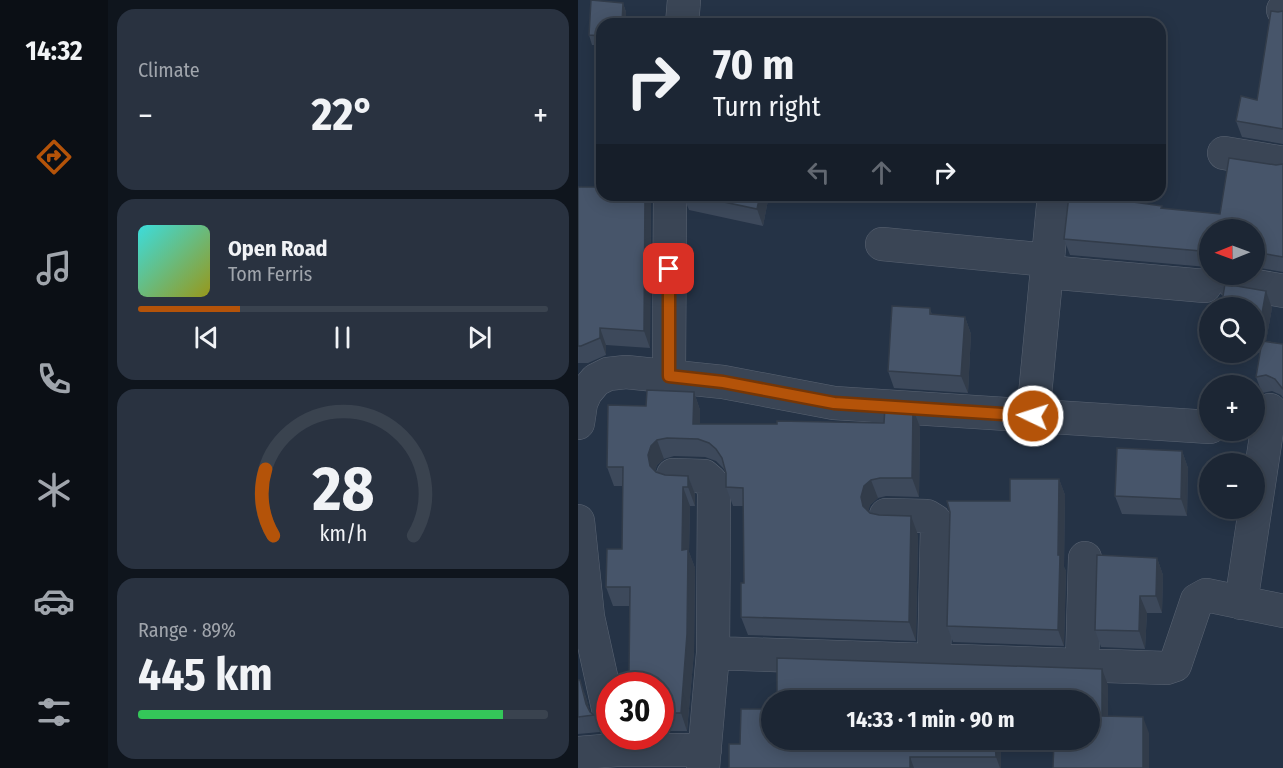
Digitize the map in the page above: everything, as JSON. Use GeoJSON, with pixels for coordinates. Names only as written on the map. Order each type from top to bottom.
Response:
{"type":"FeatureCollection","features":[{"type":"Feature","properties":{"kind":"street"},"geometry":{"type":"LineString","coordinates":[[682,18],[684,0]]}},
{"type":"Feature","properties":{"kind":"street"},"geometry":{"type":"LineString","coordinates":[[1224,153],[1283,163]]}},
{"type":"Feature","properties":{"kind":"street"},"geometry":{"type":"LineString","coordinates":[[669,376],[670,201]]}},
{"type":"Feature","properties":{"kind":"street"},"geometry":{"type":"LineString","coordinates":[[1033,416],[1053,201]]}},
{"type":"Feature","properties":{"kind":"street"},"geometry":{"type":"LineString","coordinates":[[882,244],[1048,266],[1283,291]]}},
{"type":"Feature","properties":{"kind":"street"},"geometry":{"type":"LineString","coordinates":[[578,423],[581,403],[586,392],[596,380],[608,374],[626,372],[723,382],[834,403],[1199,427]]}},
{"type":"Feature","properties":{"kind":"street"},"geometry":{"type":"LineString","coordinates":[[1241,603],[1269,410]]}},
{"type":"Feature","properties":{"kind":"street"},"geometry":{"type":"LineString","coordinates":[[654,750],[704,759],[713,652],[714,492],[711,482],[704,476],[673,475]]}},
{"type":"Feature","properties":{"kind":"street"},"geometry":{"type":"LineString","coordinates":[[887,515],[927,516],[935,521],[937,528],[934,660]]}},
{"type":"Feature","properties":{"kind":"street"},"geometry":{"type":"LineString","coordinates":[[578,521],[588,617],[600,672]]}},
{"type":"Feature","properties":{"kind":"street"},"geometry":{"type":"LineString","coordinates":[[1082,665],[1085,558]]}},
{"type":"Feature","properties":{"kind":"street"},"geometry":{"type":"LineString","coordinates":[[713,652],[1166,668],[1175,665],[1197,600],[1205,595],[1283,611]]}},
{"type":"Feature","properties":{"kind":"street"},"geometry":{"type":"LineString","coordinates":[[578,753],[596,748]]}},
{"type":"Feature","properties":{"kind":"building"},"geometry":{"type":"Polygon","coordinates":[[[591,0],[623,3],[622,18],[596,18],[596,36],[589,35],[591,0]]]}},
{"type":"Feature","properties":{"kind":"building"},"geometry":{"type":"Polygon","coordinates":[[[1271,11],[1283,11],[1283,129],[1236,121],[1241,96],[1257,100],[1271,11]]]}},
{"type":"Feature","properties":{"kind":"building"},"geometry":{"type":"Polygon","coordinates":[[[1229,158],[1283,164],[1283,257],[1265,254],[1265,219],[1199,219],[1199,251],[1064,239],[1068,201],[1126,201],[1162,206],[1161,208],[1220,214],[1229,158]]]}},
{"type":"Feature","properties":{"kind":"building"},"geometry":{"type":"Polygon","coordinates":[[[578,187],[596,187],[596,201],[645,201],[644,331],[600,328],[600,338],[578,346],[578,187]]]}},
{"type":"Feature","properties":{"kind":"building"},"geometry":{"type":"Polygon","coordinates":[[[719,201],[759,201],[757,209],[719,201]]]}},
{"type":"Feature","properties":{"kind":"building"},"geometry":{"type":"Polygon","coordinates":[[[1225,285],[1266,291],[1265,297],[1223,297],[1225,285]]]}},
{"type":"Feature","properties":{"kind":"building"},"geometry":{"type":"Polygon","coordinates":[[[892,306],[930,308],[930,314],[965,317],[961,376],[888,371],[892,306]]]}},
{"type":"Feature","properties":{"kind":"building"},"geometry":{"type":"Polygon","coordinates":[[[1265,341],[1283,344],[1283,389],[1275,379],[1266,375],[1256,375],[1258,363],[1265,363],[1265,341]]]}},
{"type":"Feature","properties":{"kind":"building"},"geometry":{"type":"Polygon","coordinates":[[[647,390],[694,392],[693,424],[777,424],[777,421],[884,423],[885,407],[913,409],[912,478],[871,480],[864,486],[861,497],[863,506],[870,513],[911,516],[909,622],[741,617],[741,583],[744,583],[743,488],[726,487],[726,473],[722,458],[709,443],[698,439],[657,440],[651,446],[648,455],[650,466],[656,472],[665,475],[688,476],[688,487],[683,487],[682,550],[688,549],[687,634],[681,713],[674,713],[674,672],[629,672],[630,587],[606,587],[607,549],[622,549],[623,467],[607,467],[608,405],[646,406],[647,390]]]}},
{"type":"Feature","properties":{"kind":"building"},"geometry":{"type":"Polygon","coordinates":[[[1117,448],[1182,451],[1181,499],[1115,496],[1117,448]]]}},
{"type":"Feature","properties":{"kind":"building"},"geometry":{"type":"Polygon","coordinates":[[[1010,479],[1059,479],[1058,630],[947,626],[950,512],[947,501],[1010,501],[1010,479]]]}},
{"type":"Feature","properties":{"kind":"building"},"geometry":{"type":"Polygon","coordinates":[[[1097,555],[1157,558],[1156,596],[1140,596],[1139,631],[1095,630],[1097,555]]]}},
{"type":"Feature","properties":{"kind":"building"},"geometry":{"type":"Polygon","coordinates":[[[777,658],[1102,669],[1102,716],[1143,717],[1143,768],[1053,768],[1054,750],[1100,750],[1100,690],[777,690],[777,658]]]}},
{"type":"Feature","properties":{"kind":"building"},"geometry":{"type":"Polygon","coordinates":[[[578,680],[580,680],[586,704],[594,715],[578,717],[578,680]]]}},
{"type":"Feature","properties":{"kind":"building"},"geometry":{"type":"Polygon","coordinates":[[[741,709],[761,709],[761,750],[996,750],[996,757],[910,757],[910,768],[729,768],[729,744],[740,744],[741,709]]]}},
{"type":"Feature","properties":{"kind":"route"},"geometry":{"type":"LineString","coordinates":[[669,269],[669,376],[723,382],[834,403],[1033,416]]}}]}
